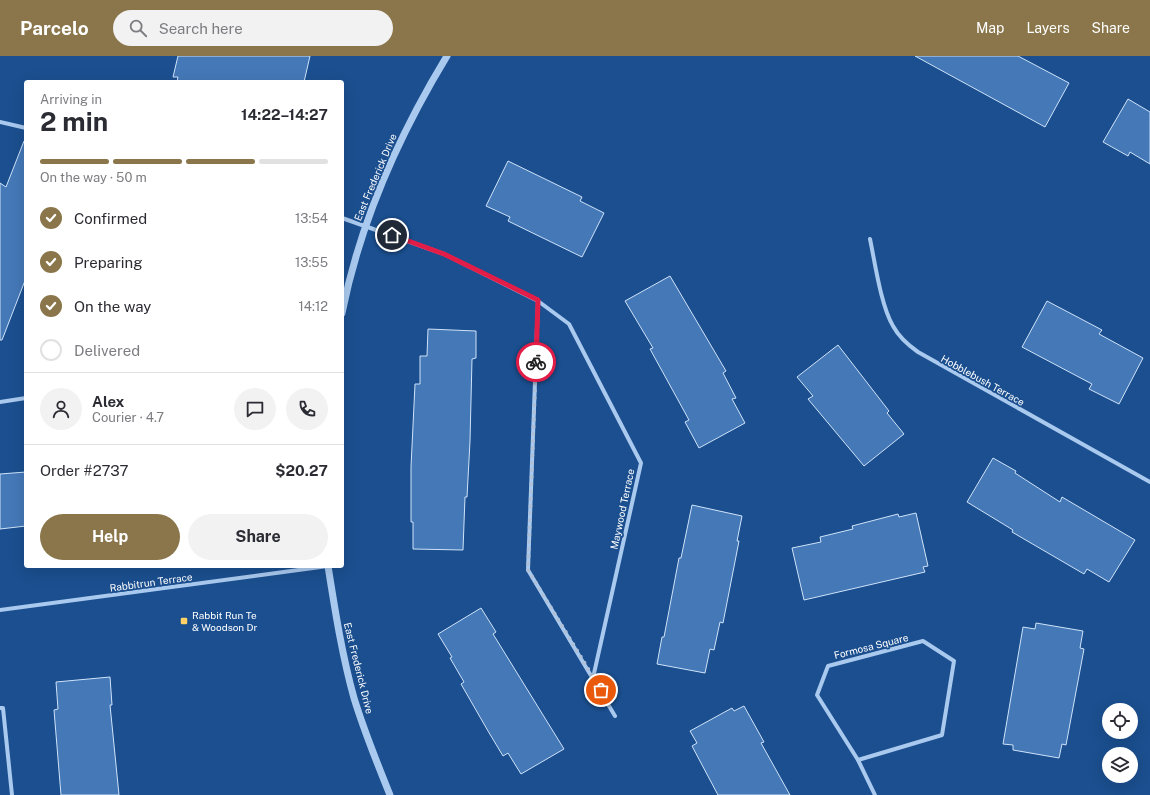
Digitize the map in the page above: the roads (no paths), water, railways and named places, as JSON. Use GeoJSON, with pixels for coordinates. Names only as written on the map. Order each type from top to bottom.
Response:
{"type":"FeatureCollection","features":[{"type":"Feature","properties":{"kind":"street","name":"East Frederick Drive"},"geometry":{"type":"LineString","coordinates":[[344,305],[365,225],[410,120],[446,56]]}},
{"type":"Feature","properties":{"kind":"street"},"geometry":{"type":"LineString","coordinates":[[0,122],[24,128]]}},
{"type":"Feature","properties":{"kind":"street","name":"Maywood Terrace"},"geometry":{"type":"LineString","coordinates":[[344,219],[444,254],[538,300],[569,324],[641,463],[593,678]]}},
{"type":"Feature","properties":{"kind":"street","name":"Hobblebush Terrace"},"geometry":{"type":"LineString","coordinates":[[870,239],[881,292],[892,325],[904,341],[918,352],[1150,482]]}},
{"type":"Feature","properties":{"kind":"street"},"geometry":{"type":"LineString","coordinates":[[538,300],[528,570],[615,716]]}},
{"type":"Feature","properties":{"kind":"street"},"geometry":{"type":"LineString","coordinates":[[0,402],[24,398]]}},
{"type":"Feature","properties":{"kind":"street","name":"Rabbitrun Terrace"},"geometry":{"type":"LineString","coordinates":[[0,610],[313,568]]}},
{"type":"Feature","properties":{"kind":"street","name":"East Frederick Drive"},"geometry":{"type":"LineString","coordinates":[[328,568],[339,633],[354,697],[375,760],[390,795]]}},
{"type":"Feature","properties":{"kind":"street","name":"Formosa Square"},"geometry":{"type":"LineString","coordinates":[[858,760],[942,735],[954,661],[923,641],[828,666],[817,695],[858,760],[875,795]]}},
{"type":"Feature","properties":{"kind":"street"},"geometry":{"type":"LineString","coordinates":[[0,708],[3,708],[12,795]]}},
{"type":"Feature","properties":{"kind":"place","name":"Rabbit Run Te & Woodson Dr"},"geometry":{"type":"Point","coordinates":[184,621]}}]}
